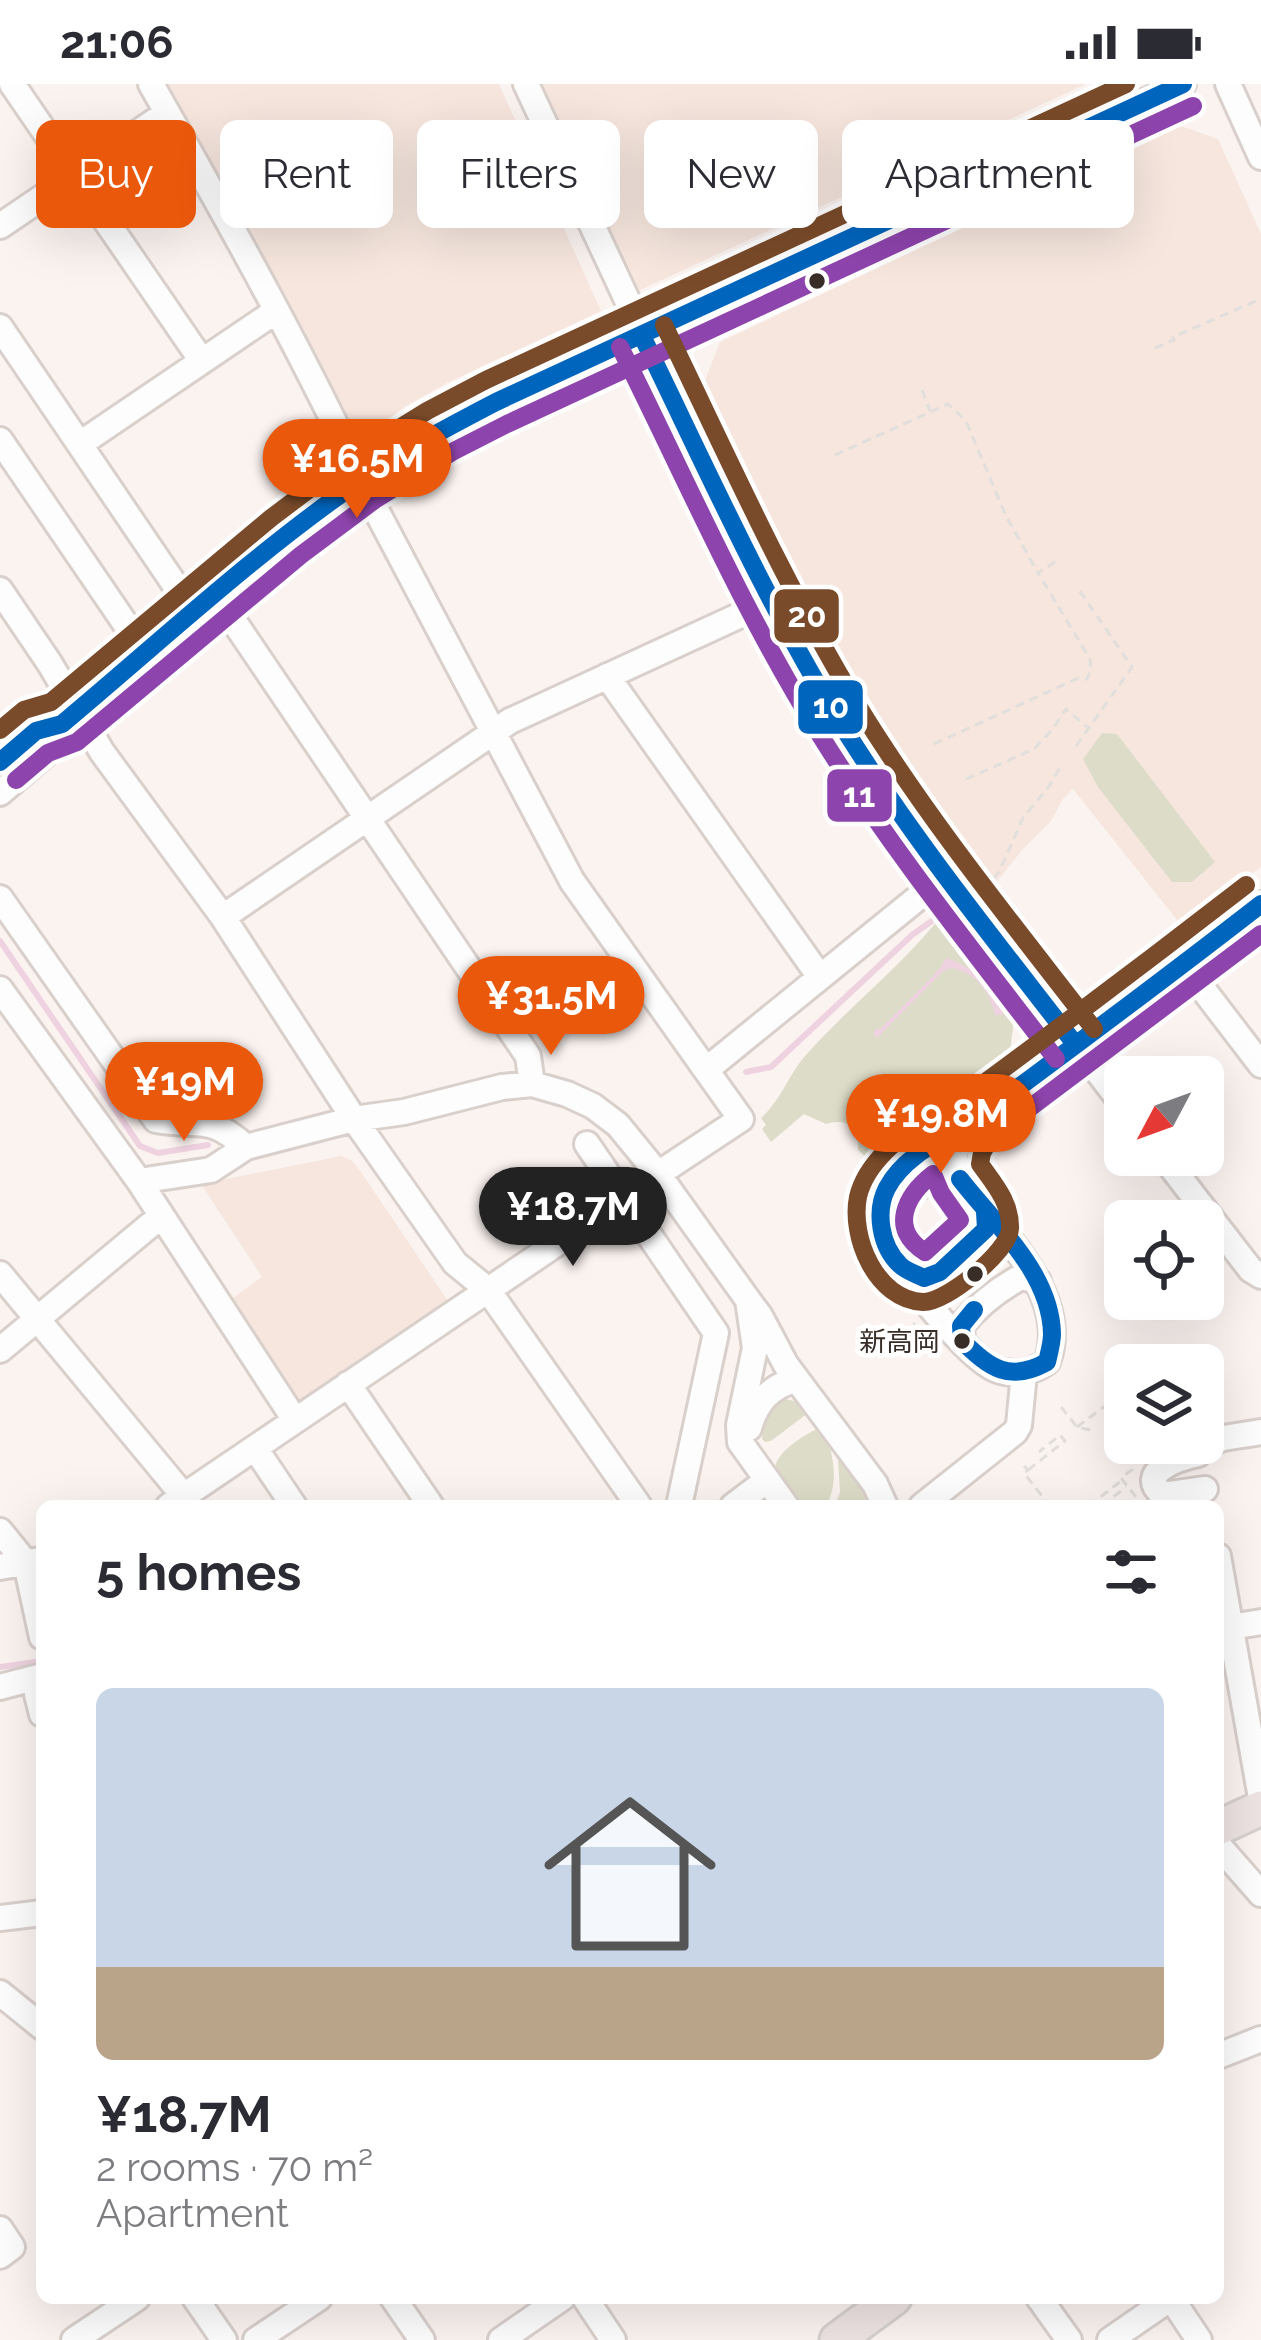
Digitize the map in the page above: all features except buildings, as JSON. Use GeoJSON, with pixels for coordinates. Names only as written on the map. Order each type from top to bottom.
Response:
{"type":"FeatureCollection","features":[{"type":"Feature","properties":{"kind":"main road"},"geometry":{"type":"LineString","coordinates":[[1224,1825],[1261,1808]]}},
{"type":"Feature","properties":{"kind":"main road"},"geometry":{"type":"LineString","coordinates":[[860,2334],[888,2304]]}},
{"type":"Feature","properties":{"kind":"street"},"geometry":{"type":"LineString","coordinates":[[12,84],[36,120]]}},
{"type":"Feature","properties":{"kind":"street"},"geometry":{"type":"LineString","coordinates":[[151,84],[276,311],[572,881],[741,1119],[658,1174]]}},
{"type":"Feature","properties":{"kind":"street"},"geometry":{"type":"LineString","coordinates":[[526,84],[771,601],[824,695],[946,875],[1104,1080]]}},
{"type":"Feature","properties":{"kind":"street"},"geometry":{"type":"LineString","coordinates":[[0,762],[36,731],[69,717],[286,536],[362,479],[440,430],[1184,84]]}},
{"type":"Feature","properties":{"kind":"street"},"geometry":{"type":"LineString","coordinates":[[1228,84],[1261,157]]}},
{"type":"Feature","properties":{"kind":"street"},"geometry":{"type":"LineString","coordinates":[[157,120],[167,113]]}},
{"type":"Feature","properties":{"kind":"street"},"geometry":{"type":"LineString","coordinates":[[0,226],[36,202]]}},
{"type":"Feature","properties":{"kind":"street"},"geometry":{"type":"LineString","coordinates":[[110,228],[202,361]]}},
{"type":"Feature","properties":{"kind":"street"},"geometry":{"type":"LineString","coordinates":[[80,444],[276,311]]}},
{"type":"Feature","properties":{"kind":"street"},"geometry":{"type":"LineString","coordinates":[[0,327],[194,613]]}},
{"type":"Feature","properties":{"kind":"street"},"geometry":{"type":"LineString","coordinates":[[0,440],[146,654]]}},
{"type":"Feature","properties":{"kind":"street"},"geometry":{"type":"LineString","coordinates":[[0,590],[50,664],[69,717],[106,758],[223,917],[354,1119],[455,1263],[488,1290],[635,1500]]}},
{"type":"Feature","properties":{"kind":"street"},"geometry":{"type":"LineString","coordinates":[[216,595],[528,1056],[532,1084]]}},
{"type":"Feature","properties":{"kind":"street"},"geometry":{"type":"LineString","coordinates":[[223,917],[511,721],[771,601]]}},
{"type":"Feature","properties":{"kind":"street"},"geometry":{"type":"LineString","coordinates":[[607,676],[820,977]]}},
{"type":"Feature","properties":{"kind":"street"},"geometry":{"type":"LineString","coordinates":[[0,793],[51,749],[69,717]]}},
{"type":"Feature","properties":{"kind":"street"},"geometry":{"type":"LineString","coordinates":[[706,1070],[946,875]]}},
{"type":"Feature","properties":{"kind":"street"},"geometry":{"type":"LineString","coordinates":[[0,898],[156,1120],[212,1124],[228,1130],[246,1147]]}},
{"type":"Feature","properties":{"kind":"street"},"geometry":{"type":"LineString","coordinates":[[972,1123],[956,1145],[954,1165],[960,1180],[1038,1281],[1050,1318],[1052,1348],[1047,1362],[1024,1373],[994,1368],[933,1308],[886,1245],[881,1226],[884,1193],[918,1156],[972,1123],[1261,904]]}},
{"type":"Feature","properties":{"kind":"street"},"geometry":{"type":"LineString","coordinates":[[1183,963],[1261,1064]]}},
{"type":"Feature","properties":{"kind":"street"},"geometry":{"type":"LineString","coordinates":[[1,992],[139,1181],[296,1420]]}},
{"type":"Feature","properties":{"kind":"street"},"geometry":{"type":"LineString","coordinates":[[139,1181],[212,1170],[246,1147],[502,1087],[532,1084],[567,1094],[618,1125],[658,1174],[882,1500]]}},
{"type":"Feature","properties":{"kind":"street"},"geometry":{"type":"LineString","coordinates":[[587,1144],[716,1333],[680,1500]]}},
{"type":"Feature","properties":{"kind":"street"},"geometry":{"type":"LineString","coordinates":[[881,1212],[895,1192],[921,1171],[936,1169],[960,1180]]}},
{"type":"Feature","properties":{"kind":"street"},"geometry":{"type":"LineString","coordinates":[[1178,1176],[1251,1270],[1261,1276]]}},
{"type":"Feature","properties":{"kind":"street"},"geometry":{"type":"LineString","coordinates":[[177,1500],[624,1198]]}},
{"type":"Feature","properties":{"kind":"street"},"geometry":{"type":"LineString","coordinates":[[903,1269],[924,1278],[940,1272],[986,1229],[985,1212]]}},
{"type":"Feature","properties":{"kind":"street"},"geometry":{"type":"LineString","coordinates":[[0,1349],[161,1216]]}},
{"type":"Feature","properties":{"kind":"street"},"geometry":{"type":"LineString","coordinates":[[0,1274],[175,1500]]}},
{"type":"Feature","properties":{"kind":"street"},"geometry":{"type":"LineString","coordinates":[[962,1341],[961,1326],[1001,1288],[1021,1277],[1038,1281]]}},
{"type":"Feature","properties":{"kind":"street"},"geometry":{"type":"LineString","coordinates":[[748,1300],[755,1348],[740,1442],[781,1500]]}},
{"type":"Feature","properties":{"kind":"street"},"geometry":{"type":"LineString","coordinates":[[930,1500],[1015,1432],[1024,1373]]}},
{"type":"Feature","properties":{"kind":"street"},"geometry":{"type":"LineString","coordinates":[[758,1470],[748,1445],[754,1412],[768,1393],[796,1380]]}},
{"type":"Feature","properties":{"kind":"street"},"geometry":{"type":"LineString","coordinates":[[348,1384],[426,1500]]}},
{"type":"Feature","properties":{"kind":"street"},"geometry":{"type":"LineString","coordinates":[[1224,1438],[1261,1432]]}},
{"type":"Feature","properties":{"kind":"street"},"geometry":{"type":"LineString","coordinates":[[255,1448],[290,1500]]}},
{"type":"Feature","properties":{"kind":"street"},"geometry":{"type":"LineString","coordinates":[[1169,1464],[1156,1474],[1155,1490],[1163,1496],[1207,1498],[1200,1464]]}},
{"type":"Feature","properties":{"kind":"street"},"geometry":{"type":"LineString","coordinates":[[737,1500],[758,1470]]}},
{"type":"Feature","properties":{"kind":"street"},"geometry":{"type":"LineString","coordinates":[[0,1531],[34,1562]]}},
{"type":"Feature","properties":{"kind":"street"},"geometry":{"type":"LineString","coordinates":[[0,1567],[34,1562]]}},
{"type":"Feature","properties":{"kind":"street"},"geometry":{"type":"LineString","coordinates":[[1224,1586],[1261,1798]]}},
{"type":"Feature","properties":{"kind":"street"},"geometry":{"type":"LineString","coordinates":[[1232,1627],[1261,1622]]}},
{"type":"Feature","properties":{"kind":"street"},"geometry":{"type":"LineString","coordinates":[[0,1687],[36,1678]]}},
{"type":"Feature","properties":{"kind":"street"},"geometry":{"type":"LineString","coordinates":[[1224,1852],[1261,1894]]}},
{"type":"Feature","properties":{"kind":"street"},"geometry":{"type":"LineString","coordinates":[[0,1918],[36,1914]]}},
{"type":"Feature","properties":{"kind":"street"},"geometry":{"type":"LineString","coordinates":[[0,1993],[36,2022]]}},
{"type":"Feature","properties":{"kind":"street"},"geometry":{"type":"LineString","coordinates":[[1224,2054],[1261,2039]]}},
{"type":"Feature","properties":{"kind":"street"},"geometry":{"type":"LineString","coordinates":[[0,2228],[12,2247],[0,2255]]}},
{"type":"Feature","properties":{"kind":"street"},"geometry":{"type":"LineString","coordinates":[[74,2340],[128,2304]]}},
{"type":"Feature","properties":{"kind":"street"},"geometry":{"type":"LineString","coordinates":[[199,2304],[224,2340]]}},
{"type":"Feature","properties":{"kind":"street"},"geometry":{"type":"LineString","coordinates":[[256,2340],[310,2304]]}},
{"type":"Feature","properties":{"kind":"street"},"geometry":{"type":"LineString","coordinates":[[398,2304],[422,2340]]}},
{"type":"Feature","properties":{"kind":"street"},"geometry":{"type":"LineString","coordinates":[[501,2340],[571,2304]]}},
{"type":"Feature","properties":{"kind":"street"},"geometry":{"type":"LineString","coordinates":[[585,2304],[613,2340]]}},
{"type":"Feature","properties":{"kind":"street"},"geometry":{"type":"LineString","coordinates":[[1043,2304],[1069,2340]]}},
{"type":"Feature","properties":{"kind":"street"},"geometry":{"type":"LineString","coordinates":[[1111,2340],[1162,2304]]}},
{"type":"Feature","properties":{"kind":"street"},"geometry":{"type":"LineString","coordinates":[[1175,2304],[1199,2340]]}},
{"type":"Feature","properties":{"kind":"path"},"geometry":{"type":"LineString","coordinates":[[1155,348],[1261,299]]}},
{"type":"Feature","properties":{"kind":"path"},"geometry":{"type":"LineString","coordinates":[[922,390],[931,412]]}},
{"type":"Feature","properties":{"kind":"path"},"geometry":{"type":"LineString","coordinates":[[836,455],[948,404],[966,421],[1006,516],[1090,659],[1087,679],[1076,679],[934,744]]}},
{"type":"Feature","properties":{"kind":"path"},"geometry":{"type":"LineString","coordinates":[[1038,573],[1055,562]]}},
{"type":"Feature","properties":{"kind":"path"},"geometry":{"type":"LineString","coordinates":[[1076,746],[1132,667],[1077,587]]}},
{"type":"Feature","properties":{"kind":"path"},"geometry":{"type":"LineString","coordinates":[[966,779],[1034,748],[1066,709],[1089,728]]}},
{"type":"Feature","properties":{"kind":"path"},"geometry":{"type":"LineString","coordinates":[[983,892],[999,872],[1023,818],[1061,766]]}},
{"type":"Feature","properties":{"kind":"path"},"geometry":{"type":"LineString","coordinates":[[902,1334],[1012,1245]]}},
{"type":"Feature","properties":{"kind":"path"},"geometry":{"type":"LineString","coordinates":[[1076,1427],[1104,1406]]}},
{"type":"Feature","properties":{"kind":"path"},"geometry":{"type":"LineString","coordinates":[[1060,1407],[1076,1427],[1090,1430]]}},
{"type":"Feature","properties":{"kind":"path"},"geometry":{"type":"LineString","coordinates":[[1039,1452],[1060,1435],[1065,1441],[1024,1473],[1045,1500]]}},
{"type":"Feature","properties":{"kind":"path"},"geometry":{"type":"LineString","coordinates":[[1097,1500],[1121,1481]]}},
{"type":"Feature","properties":{"kind":"path"},"geometry":{"type":"LineString","coordinates":[[1110,1500],[1128,1486]]}},
{"type":"Feature","properties":{"kind":"shaded area"},"geometry":{"type":"Polygon","coordinates":[[[161,84],[499,84],[515,120],[417,120],[417,228],[564,228],[601,311],[447,383],[362,437],[347,429],[239,228],[393,228],[393,120],[220,120],[220,193],[196,149],[196,120],[180,120],[161,84]]]}},
{"type":"Feature","properties":{"kind":"shaded area"},"geometry":{"type":"Polygon","coordinates":[[[542,84],[1086,84],[1008,120],[842,120],[842,197],[818,208],[818,120],[644,120],[644,228],[774,228],[638,291],[609,228],[620,228],[620,120],[559,120],[542,84]]]}},
{"type":"Feature","properties":{"kind":"shaded area"},"geometry":{"type":"Polygon","coordinates":[[[1181,126],[1218,139],[1261,234],[1261,867],[1182,926],[1073,789],[988,892],[898,773],[817,646],[700,393],[720,342],[963,228],[1134,228],[1134,148],[1181,126]]]}},
{"type":"Feature","properties":{"kind":"shaded area"},"geometry":{"type":"Polygon","coordinates":[[[947,958],[983,979],[1003,1015],[995,1015],[974,978],[951,968],[877,1038],[875,1029],[947,958]]]}},
{"type":"Feature","properties":{"kind":"shaded area"},"geometry":{"type":"Polygon","coordinates":[[[341,1156],[359,1169],[450,1304],[297,1405],[227,1302],[262,1277],[201,1184],[341,1156]]]}},
{"type":"Feature","properties":{"kind":"green space"},"geometry":{"type":"Polygon","coordinates":[[[1102,733],[1117,734],[1215,862],[1192,882],[1172,882],[1098,787],[1083,759],[1102,733]]]}},
{"type":"Feature","properties":{"kind":"green space"},"geometry":{"type":"Polygon","coordinates":[[[945,911],[1016,1004],[1009,1059],[942,1113],[936,1108],[868,1159],[858,1150],[858,1133],[851,1126],[826,1124],[804,1114],[771,1142],[761,1118],[799,1064],[945,911]]]}},
{"type":"Feature","properties":{"kind":"green space"},"geometry":{"type":"Polygon","coordinates":[[[926,1180],[945,1185],[899,1217],[908,1195],[926,1180]]]}},
{"type":"Feature","properties":{"kind":"green space"},"geometry":{"type":"Polygon","coordinates":[[[785,1399],[799,1402],[808,1413],[765,1442],[767,1415],[785,1399]]]}},
{"type":"Feature","properties":{"kind":"green space"},"geometry":{"type":"Polygon","coordinates":[[[817,1429],[826,1433],[834,1480],[829,1500],[792,1500],[778,1480],[779,1458],[817,1429]]]}},
{"type":"Feature","properties":{"kind":"green space"},"geometry":{"type":"Polygon","coordinates":[[[844,1456],[867,1491],[865,1500],[837,1500],[838,1460],[844,1456]]]}},
{"type":"Feature","properties":{"kind":"waterway"},"geometry":{"type":"LineString","coordinates":[[746,1072],[771,1067],[936,918]]}},
{"type":"Feature","properties":{"kind":"waterway"},"geometry":{"type":"LineString","coordinates":[[0,941],[140,1146],[158,1153],[208,1145]]}},
{"type":"Feature","properties":{"kind":"waterway"},"geometry":{"type":"LineString","coordinates":[[0,1667],[36,1662]]}},
{"type":"Feature","properties":{"kind":"transit line","name":"20"},"geometry":{"type":"LineString","coordinates":[[0,730],[24,710],[51,702],[271,518],[348,460],[427,411],[1126,84]]}},
{"type":"Feature","properties":{"kind":"transit line","name":"10"},"geometry":{"type":"LineString","coordinates":[[0,762],[36,731],[62,724],[322,508],[427,439],[496,402],[1183,84]]}},
{"type":"Feature","properties":{"kind":"transit line","name":"11"},"geometry":{"type":"LineString","coordinates":[[16,780],[48,753],[77,742],[301,555],[376,499],[452,452],[1193,106]]}},
{"type":"Feature","properties":{"kind":"transit line","name":"20"},"geometry":{"type":"LineString","coordinates":[[664,325],[780,566],[858,706],[942,831],[1094,1029]]}},
{"type":"Feature","properties":{"kind":"transit line","name":"10"},"geometry":{"type":"LineString","coordinates":[[642,336],[760,578],[838,719],[922,844],[1075,1044]]}},
{"type":"Feature","properties":{"kind":"transit line","name":"11"},"geometry":{"type":"LineString","coordinates":[[620,347],[740,592],[820,735],[905,860],[1056,1059]]}},
{"type":"Feature","properties":{"kind":"transit line","name":"20"},"geometry":{"type":"LineString","coordinates":[[991,1137],[980,1164],[1008,1210],[1007,1238],[975,1274],[946,1294],[923,1302],[906,1299],[870,1264],[858,1230],[858,1197],[877,1161],[907,1133],[976,1089],[1246,885]]}},
{"type":"Feature","properties":{"kind":"transit line","name":"10"},"geometry":{"type":"LineString","coordinates":[[985,1212],[986,1229],[940,1272],[924,1278],[893,1257],[882,1228],[883,1197],[907,1163],[988,1110],[1261,904]]}},
{"type":"Feature","properties":{"kind":"transit line","name":"11"},"geometry":{"type":"LineString","coordinates":[[991,1137],[1261,934]]}},
{"type":"Feature","properties":{"kind":"transit line","name":"11"},"geometry":{"type":"LineString","coordinates":[[933,1174],[960,1220],[925,1252],[907,1233],[905,1212],[915,1192],[933,1174]]}},
{"type":"Feature","properties":{"kind":"transit line","name":"10"},"geometry":{"type":"LineString","coordinates":[[960,1179],[1018,1250],[1042,1290],[1052,1334],[1047,1362],[1011,1372],[982,1359],[962,1341],[961,1326],[974,1310]]}},
{"type":"Feature","properties":{"kind":"place","name":"新高岡"},"geometry":{"type":"Point","coordinates":[962,1341]}}]}
